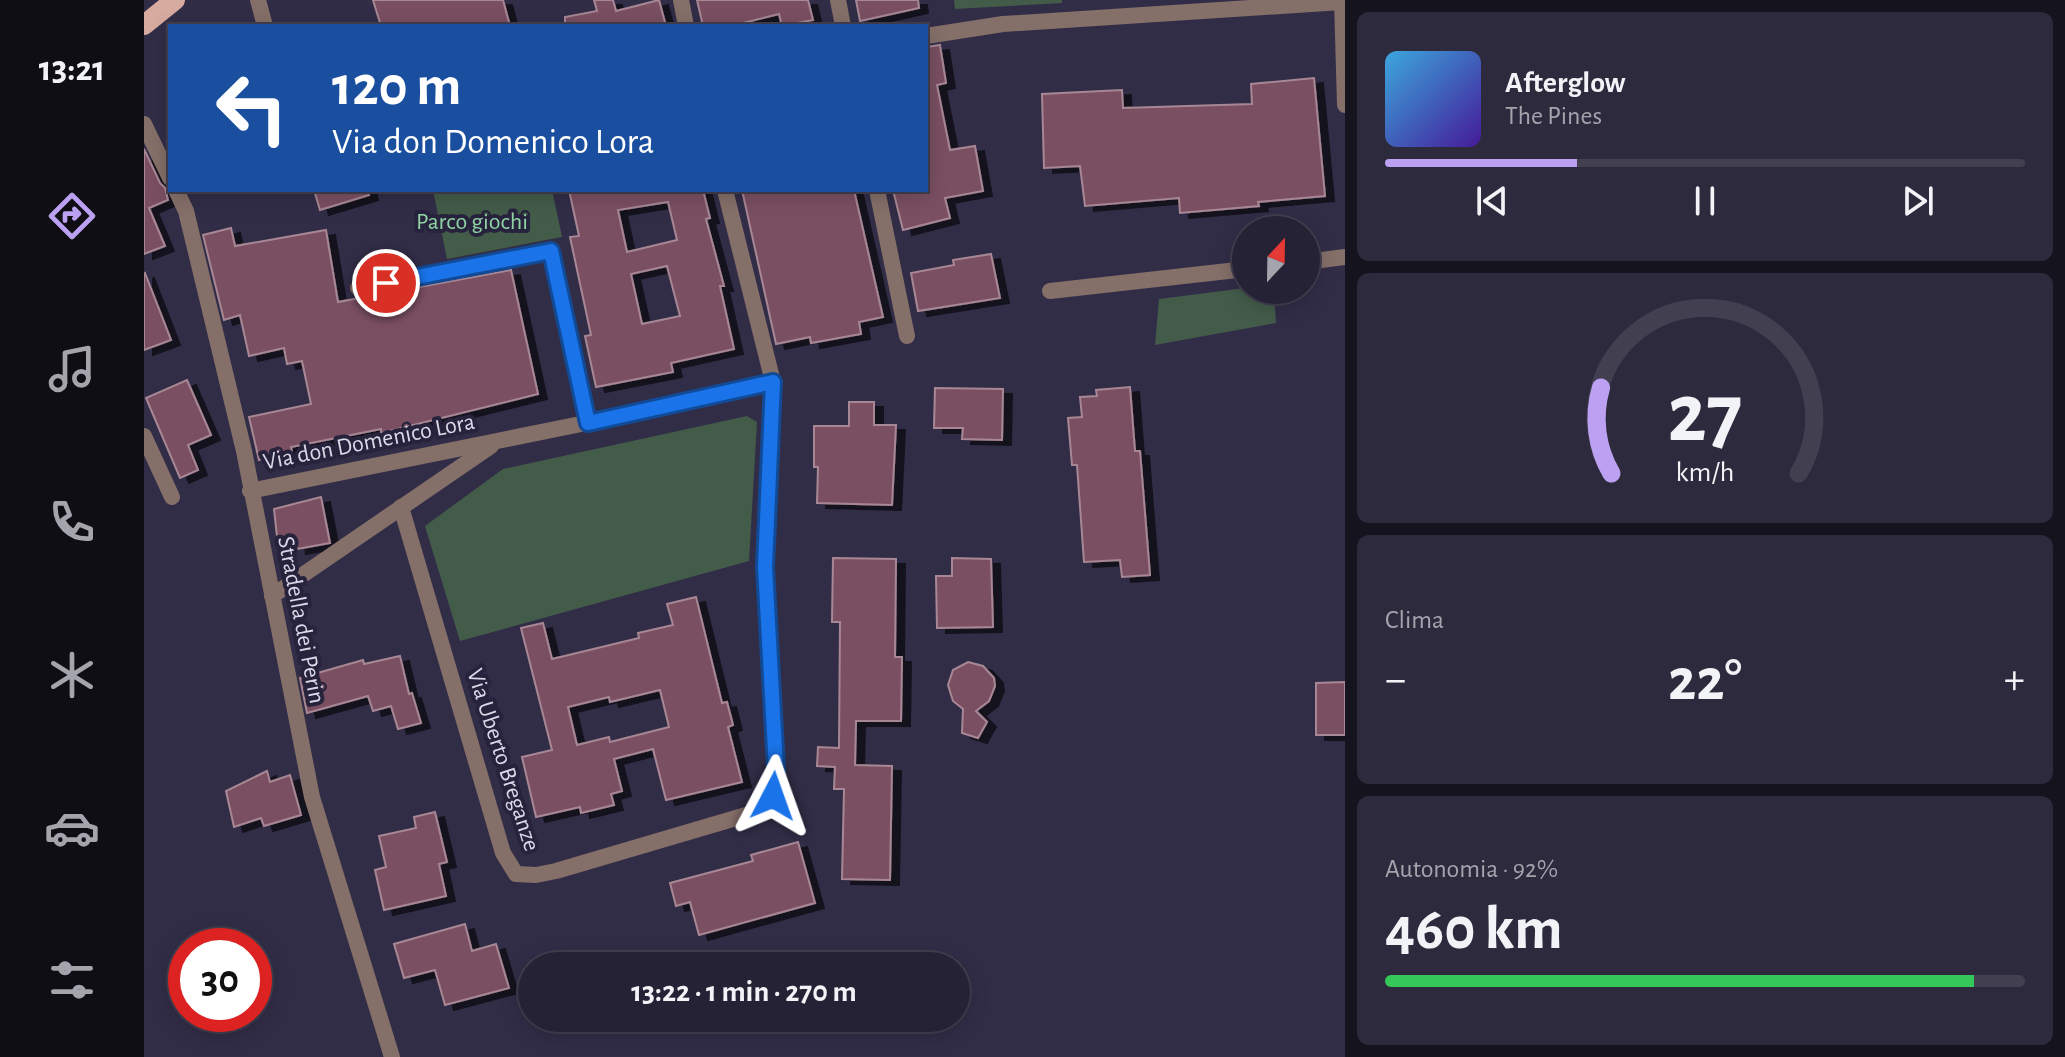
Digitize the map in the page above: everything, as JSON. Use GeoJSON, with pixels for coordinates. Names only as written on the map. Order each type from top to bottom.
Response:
{"type":"FeatureCollection","features":[{"type":"Feature","properties":{"kind":"main road"},"geometry":{"type":"LineString","coordinates":[[144,25],[175,0]]}},
{"type":"Feature","properties":{"kind":"street"},"geometry":{"type":"LineString","coordinates":[[258,0],[264,24]]}},
{"type":"Feature","properties":{"kind":"street"},"geometry":{"type":"LineString","coordinates":[[681,0],[686,24]]}},
{"type":"Feature","properties":{"kind":"street"},"geometry":{"type":"LineString","coordinates":[[838,0],[843,24]]}},
{"type":"Feature","properties":{"kind":"street"},"geometry":{"type":"LineString","coordinates":[[928,36],[1003,24],[1342,1],[1345,105]]}},
{"type":"Feature","properties":{"kind":"street"},"geometry":{"type":"LineString","coordinates":[[144,124],[168,174]]}},
{"type":"Feature","properties":{"kind":"street","name":"Stradella dei Perin"},"geometry":{"type":"LineString","coordinates":[[177,192],[186,211],[244,451],[312,797],[392,1057]]}},
{"type":"Feature","properties":{"kind":"street"},"geometry":{"type":"LineString","coordinates":[[726,192],[773,382]]}},
{"type":"Feature","properties":{"kind":"street"},"geometry":{"type":"LineString","coordinates":[[877,192],[907,336]]}},
{"type":"Feature","properties":{"kind":"street"},"geometry":{"type":"LineString","coordinates":[[358,288],[551,251],[588,423]]}},
{"type":"Feature","properties":{"kind":"street"},"geometry":{"type":"LineString","coordinates":[[1320,260],[1345,257]]}},
{"type":"Feature","properties":{"kind":"street"},"geometry":{"type":"LineString","coordinates":[[1050,291],[1232,271]]}},
{"type":"Feature","properties":{"kind":"street","name":"Via don Domenico Lora"},"geometry":{"type":"LineString","coordinates":[[250,491],[498,442],[773,382]]}},
{"type":"Feature","properties":{"kind":"street","name":"Via Uberto Breganze"},"geometry":{"type":"LineString","coordinates":[[401,507],[503,853],[516,874],[536,875],[556,871],[753,813],[773,796],[776,769],[765,567],[773,382]]}},
{"type":"Feature","properties":{"kind":"street"},"geometry":{"type":"LineString","coordinates":[[144,436],[172,497]]}},
{"type":"Feature","properties":{"kind":"street","name":"Via don Domenico Lora"},"geometry":{"type":"LineString","coordinates":[[272,596],[498,442]]}},
{"type":"Feature","properties":{"kind":"green space"},"geometry":{"type":"Polygon","coordinates":[[[954,0],[1062,0],[1062,3],[955,9],[954,0]]]}},
{"type":"Feature","properties":{"kind":"green space","name":"Parco giochi"},"geometry":{"type":"Polygon","coordinates":[[[433,192],[552,192],[562,237],[447,259],[433,192]]]}},
{"type":"Feature","properties":{"kind":"green space"},"geometry":{"type":"Polygon","coordinates":[[[1232,290],[1232,304],[1275,304],[1276,323],[1155,345],[1159,299],[1232,290]]]}},
{"type":"Feature","properties":{"kind":"green space"},"geometry":{"type":"Polygon","coordinates":[[[747,416],[757,422],[749,561],[460,641],[425,526],[503,469],[747,416]]]}},
{"type":"Feature","properties":{"kind":"building"},"geometry":{"type":"Polygon","coordinates":[[[373,0],[503,0],[509,24],[380,24],[373,0]]]}},
{"type":"Feature","properties":{"kind":"building"},"geometry":{"type":"Polygon","coordinates":[[[594,0],[613,0],[616,11],[659,0],[665,24],[565,24],[565,17],[597,11],[594,0]]]}},
{"type":"Feature","properties":{"kind":"building"},"geometry":{"type":"Polygon","coordinates":[[[697,0],[808,0],[813,20],[782,24],[779,14],[739,24],[703,24],[697,0]]]}},
{"type":"Feature","properties":{"kind":"building"},"geometry":{"type":"Polygon","coordinates":[[[856,0],[918,0],[919,8],[860,21],[856,0]]]}},
{"type":"Feature","properties":{"kind":"building"},"geometry":{"type":"Polygon","coordinates":[[[940,45],[946,83],[937,85],[950,150],[975,146],[983,191],[945,198],[950,218],[903,230],[894,192],[928,192],[928,47],[940,45]]]}},
{"type":"Feature","properties":{"kind":"building"},"geometry":{"type":"Polygon","coordinates":[[[1314,78],[1325,196],[1180,213],[1179,198],[1085,206],[1080,166],[1044,168],[1042,94],[1122,90],[1123,108],[1252,104],[1251,84],[1314,78]]]}},
{"type":"Feature","properties":{"kind":"building"},"geometry":{"type":"Polygon","coordinates":[[[144,149],[168,200],[149,208],[165,246],[144,254],[144,149]]]}},
{"type":"Feature","properties":{"kind":"building"},"geometry":{"type":"Polygon","coordinates":[[[315,192],[368,192],[369,195],[320,210],[315,192]]]}},
{"type":"Feature","properties":{"kind":"building"},"geometry":{"type":"Polygon","coordinates":[[[569,192],[704,192],[710,218],[706,219],[724,286],[720,286],[734,349],[671,363],[673,372],[596,387],[585,336],[591,335],[570,237],[579,236],[569,192]],[[668,202],[618,210],[627,252],[677,240],[668,202]],[[667,266],[631,274],[642,324],[680,316],[667,266]]]}},
{"type":"Feature","properties":{"kind":"building"},"geometry":{"type":"Polygon","coordinates":[[[742,192],[854,192],[883,317],[859,322],[861,334],[811,343],[810,337],[776,344],[742,192]]]}},
{"type":"Feature","properties":{"kind":"building"},"geometry":{"type":"Polygon","coordinates":[[[231,228],[235,246],[326,230],[338,302],[511,270],[538,394],[381,433],[381,429],[291,447],[292,452],[259,460],[249,417],[311,404],[302,361],[287,364],[284,348],[249,356],[240,315],[224,320],[203,235],[231,228]]]}},
{"type":"Feature","properties":{"kind":"building"},"geometry":{"type":"Polygon","coordinates":[[[991,254],[1000,298],[918,311],[911,273],[954,265],[953,260],[991,254]]]}},
{"type":"Feature","properties":{"kind":"building"},"geometry":{"type":"Polygon","coordinates":[[[144,274],[171,340],[144,350],[144,274]]]}},
{"type":"Feature","properties":{"kind":"building"},"geometry":{"type":"Polygon","coordinates":[[[187,380],[211,435],[188,445],[198,470],[180,478],[146,398],[187,380]]]}},
{"type":"Feature","properties":{"kind":"building"},"geometry":{"type":"Polygon","coordinates":[[[1130,387],[1135,451],[1140,451],[1150,575],[1122,577],[1120,560],[1084,562],[1077,465],[1072,465],[1068,418],[1082,417],[1080,397],[1097,396],[1096,390],[1130,387]]]}},
{"type":"Feature","properties":{"kind":"building"},"geometry":{"type":"Polygon","coordinates":[[[935,388],[1003,389],[1002,440],[962,439],[963,428],[934,428],[935,388]]]}},
{"type":"Feature","properties":{"kind":"building"},"geometry":{"type":"Polygon","coordinates":[[[849,402],[874,402],[874,425],[896,425],[892,505],[817,503],[818,467],[814,467],[814,426],[849,426],[849,402]]]}},
{"type":"Feature","properties":{"kind":"building"},"geometry":{"type":"Polygon","coordinates":[[[321,497],[330,543],[297,549],[296,542],[278,546],[274,509],[321,497]]]}},
{"type":"Feature","properties":{"kind":"building"},"geometry":{"type":"Polygon","coordinates":[[[833,558],[896,559],[895,657],[902,657],[901,721],[856,721],[855,765],[892,766],[890,880],[842,879],[844,789],[834,789],[835,767],[817,766],[818,747],[839,748],[840,622],[832,622],[833,558]]]}},
{"type":"Feature","properties":{"kind":"building"},"geometry":{"type":"Polygon","coordinates":[[[952,558],[991,559],[993,627],[937,628],[936,576],[952,576],[952,558]]]}},
{"type":"Feature","properties":{"kind":"building"},"geometry":{"type":"Polygon","coordinates":[[[696,597],[722,703],[727,702],[733,725],[728,727],[742,782],[666,800],[653,749],[614,759],[622,791],[611,794],[614,805],[581,813],[580,807],[536,817],[522,757],[552,750],[521,628],[543,623],[552,659],[639,638],[638,633],[673,625],[667,604],[696,597]],[[660,690],[610,702],[609,697],[568,707],[577,745],[609,737],[610,742],[669,727],[660,690]]]}},
{"type":"Feature","properties":{"kind":"building"},"geometry":{"type":"Polygon","coordinates":[[[400,656],[409,694],[412,693],[421,723],[398,729],[391,706],[373,711],[368,696],[307,713],[300,678],[363,660],[364,664],[400,656]]]}},
{"type":"Feature","properties":{"kind":"building"},"geometry":{"type":"Polygon","coordinates":[[[968,662],[983,666],[994,678],[995,686],[989,701],[976,711],[987,722],[978,738],[962,733],[963,709],[953,701],[948,685],[953,670],[968,662]]]}},
{"type":"Feature","properties":{"kind":"building"},"geometry":{"type":"Polygon","coordinates":[[[1345,682],[1345,735],[1316,735],[1316,683],[1345,682]]]}},
{"type":"Feature","properties":{"kind":"building"},"geometry":{"type":"Polygon","coordinates":[[[267,771],[270,782],[290,775],[301,815],[264,826],[261,818],[234,827],[226,791],[267,771]]]}},
{"type":"Feature","properties":{"kind":"building"},"geometry":{"type":"Polygon","coordinates":[[[435,812],[447,862],[439,864],[446,896],[384,910],[375,870],[386,867],[379,836],[416,828],[414,817],[435,812]]]}},
{"type":"Feature","properties":{"kind":"building"},"geometry":{"type":"Polygon","coordinates":[[[798,842],[815,903],[699,935],[690,902],[676,906],[670,883],[753,861],[751,855],[798,842]]]}},
{"type":"Feature","properties":{"kind":"building"},"geometry":{"type":"Polygon","coordinates":[[[465,924],[472,951],[496,944],[509,988],[445,1005],[435,970],[404,978],[394,944],[465,924]]]}},
{"type":"Feature","properties":{"kind":"route"},"geometry":{"type":"LineString","coordinates":[[386,283],[551,251],[588,423],[773,382],[765,567],[776,769],[773,796]]}}]}
